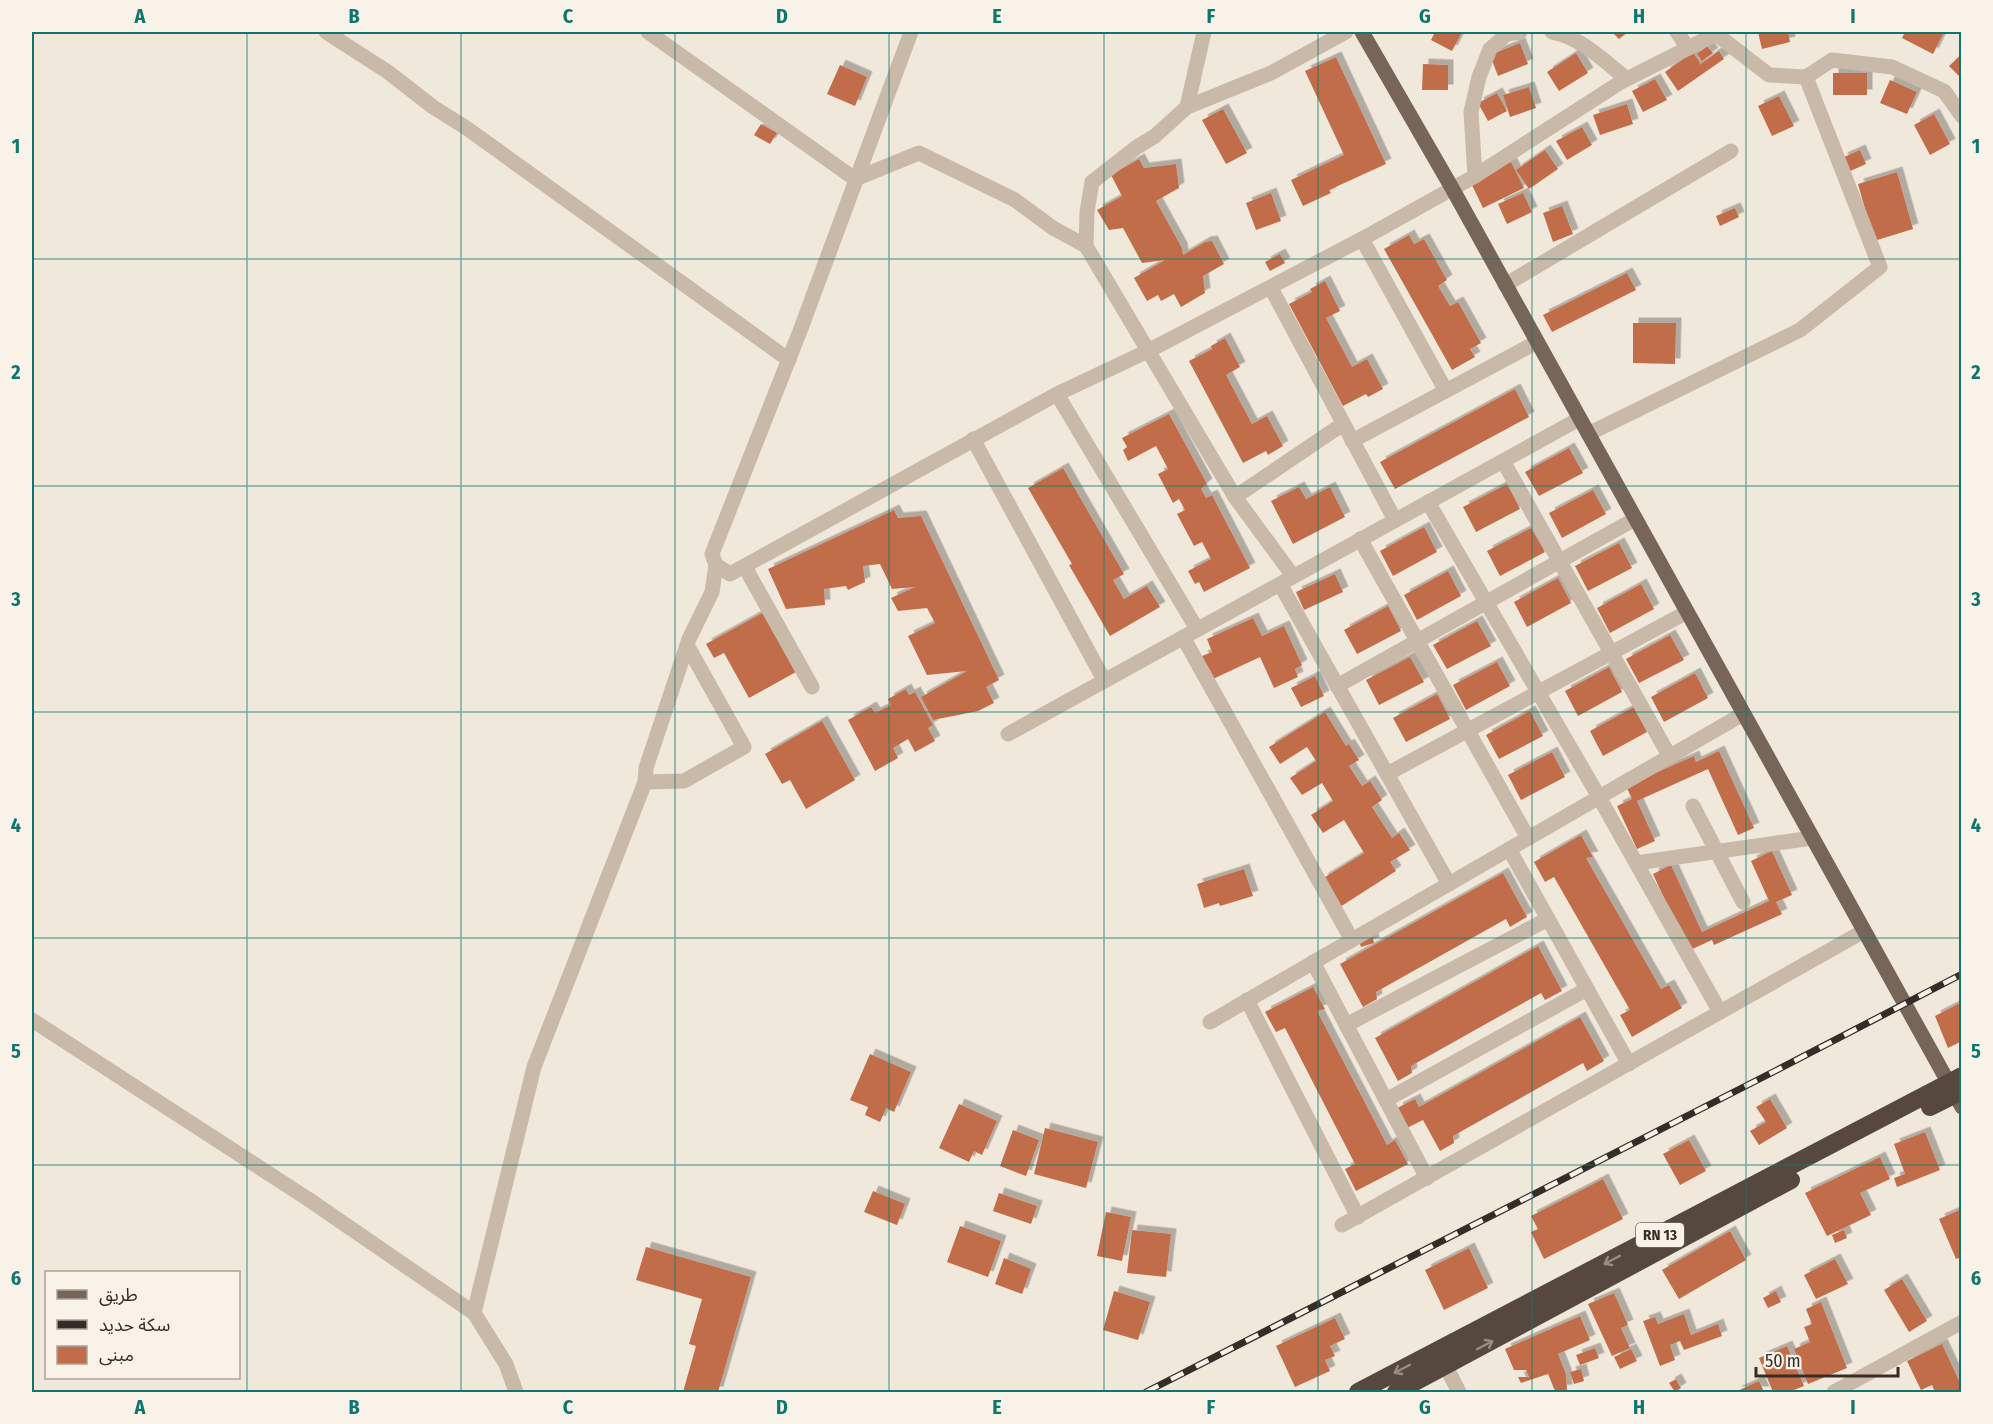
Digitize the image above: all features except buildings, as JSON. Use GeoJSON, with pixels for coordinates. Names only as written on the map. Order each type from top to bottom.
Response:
{"type":"FeatureCollection","features":[{"type":"Feature","properties":{"kind":"highway","name":"RN 13"},"geometry":{"type":"LineString","coordinates":[[1358,1392],[1441,1359],[1958,1091]]}},
{"type":"Feature","properties":{"kind":"highway","name":"RN 13"},"geometry":{"type":"LineString","coordinates":[[1396,1392],[1441,1359]]}},
{"type":"Feature","properties":{"kind":"main road"},"geometry":{"type":"LineString","coordinates":[[1362,32],[1452,188],[1864,931],[1958,1091]]}},
{"type":"Feature","properties":{"kind":"street"},"geometry":{"type":"LineString","coordinates":[[326,32],[388,72],[433,107],[465,127],[789,360]]}},
{"type":"Feature","properties":{"kind":"street"},"geometry":{"type":"LineString","coordinates":[[648,32],[855,179]]}},
{"type":"Feature","properties":{"kind":"street"},"geometry":{"type":"LineString","coordinates":[[474,1312],[534,1067],[645,782],[646,768],[692,630],[712,592],[716,565],[712,554],[789,360],[911,32]]}},
{"type":"Feature","properties":{"kind":"street"},"geometry":{"type":"LineString","coordinates":[[1187,107],[1204,32]]}},
{"type":"Feature","properties":{"kind":"street"},"geometry":{"type":"LineString","coordinates":[[1086,246],[1087,212],[1092,182],[1155,136],[1187,107],[1270,72],[1346,32]]}},
{"type":"Feature","properties":{"kind":"street"},"geometry":{"type":"LineString","coordinates":[[1475,176],[1471,112],[1479,77],[1490,49],[1507,34],[1520,32]]}},
{"type":"Feature","properties":{"kind":"street"},"geometry":{"type":"LineString","coordinates":[[1552,32],[1563,33],[1585,46],[1627,79]]}},
{"type":"Feature","properties":{"kind":"street"},"geometry":{"type":"LineString","coordinates":[[1677,32],[1688,48]]}},
{"type":"Feature","properties":{"kind":"street"},"geometry":{"type":"LineString","coordinates":[[716,565],[730,574],[745,567],[1057,394],[1148,351],[1271,288],[1475,176],[1627,79],[1716,34],[1769,75],[1806,77],[1832,60],[1892,67],[1944,91],[1962,116]]}},
{"type":"Feature","properties":{"kind":"street"},"geometry":{"type":"LineString","coordinates":[[1588,434],[1800,330],[1880,267],[1806,77]]}},
{"type":"Feature","properties":{"kind":"street"},"geometry":{"type":"LineString","coordinates":[[1505,285],[1731,152]]}},
{"type":"Feature","properties":{"kind":"street"},"geometry":{"type":"LineString","coordinates":[[855,179],[919,153],[1015,200],[1053,228],[1086,246],[1234,497],[1286,580],[1337,686],[1449,884]]}},
{"type":"Feature","properties":{"kind":"street"},"geometry":{"type":"LineString","coordinates":[[1362,239],[1446,391]]}},
{"type":"Feature","properties":{"kind":"street"},"geometry":{"type":"LineString","coordinates":[[1271,288],[1395,520]]}},
{"type":"Feature","properties":{"kind":"street"},"geometry":{"type":"LineString","coordinates":[[1352,441],[1537,342]]}},
{"type":"Feature","properties":{"kind":"street"},"geometry":{"type":"LineString","coordinates":[[1057,394],[1197,629]]}},
{"type":"Feature","properties":{"kind":"street"},"geometry":{"type":"LineString","coordinates":[[1008,734],[1579,418]]}},
{"type":"Feature","properties":{"kind":"street"},"geometry":{"type":"LineString","coordinates":[[1234,497],[1343,424]]}},
{"type":"Feature","properties":{"kind":"street"},"geometry":{"type":"LineString","coordinates":[[973,439],[1104,680]]}},
{"type":"Feature","properties":{"kind":"street"},"geometry":{"type":"LineString","coordinates":[[1503,460],[1670,757]]}},
{"type":"Feature","properties":{"kind":"street"},"geometry":{"type":"LineString","coordinates":[[1428,502],[1539,692],[1720,1012]]}},
{"type":"Feature","properties":{"kind":"street"},"geometry":{"type":"LineString","coordinates":[[1337,686],[1635,519]]}},
{"type":"Feature","properties":{"kind":"street"},"geometry":{"type":"LineString","coordinates":[[1360,539],[1528,838]]}},
{"type":"Feature","properties":{"kind":"street"},"geometry":{"type":"LineString","coordinates":[[745,567],[812,687]]}},
{"type":"Feature","properties":{"kind":"street"},"geometry":{"type":"LineString","coordinates":[[1387,774],[1687,612]]}},
{"type":"Feature","properties":{"kind":"street"},"geometry":{"type":"LineString","coordinates":[[1182,637],[1352,940]]}},
{"type":"Feature","properties":{"kind":"street"},"geometry":{"type":"LineString","coordinates":[[645,782],[684,781],[744,747],[687,645]]}},
{"type":"Feature","properties":{"kind":"street"},"geometry":{"type":"LineString","coordinates":[[1209,1022],[1743,714]]}},
{"type":"Feature","properties":{"kind":"street"},"geometry":{"type":"LineString","coordinates":[[1693,806],[1743,903]]}},
{"type":"Feature","properties":{"kind":"street"},"geometry":{"type":"LineString","coordinates":[[1636,863],[1812,838]]}},
{"type":"Feature","properties":{"kind":"street"},"geometry":{"type":"LineString","coordinates":[[1509,849],[1629,1064]]}},
{"type":"Feature","properties":{"kind":"street"},"geometry":{"type":"LineString","coordinates":[[1346,1025],[1548,919]]}},
{"type":"Feature","properties":{"kind":"street"},"geometry":{"type":"LineString","coordinates":[[1342,1225],[1864,931]]}},
{"type":"Feature","properties":{"kind":"street"},"geometry":{"type":"LineString","coordinates":[[1313,962],[1427,1178]]}},
{"type":"Feature","properties":{"kind":"street"},"geometry":{"type":"LineString","coordinates":[[1386,1100],[1587,989]]}},
{"type":"Feature","properties":{"kind":"street"},"geometry":{"type":"LineString","coordinates":[[1247,1000],[1358,1217]]}},
{"type":"Feature","properties":{"kind":"street"},"geometry":{"type":"LineString","coordinates":[[32,1020],[308,1199],[474,1312],[506,1364],[516,1392]]}},
{"type":"Feature","properties":{"kind":"street"},"geometry":{"type":"LineString","coordinates":[[1834,1392],[1852,1388],[1962,1322]]}},
{"type":"Feature","properties":{"kind":"street"},"geometry":{"type":"LineString","coordinates":[[1441,1359],[1459,1392]]}},
{"type":"Feature","properties":{"kind":"railway"},"geometry":{"type":"LineString","coordinates":[[1146,1392],[1962,974]]}}]}
